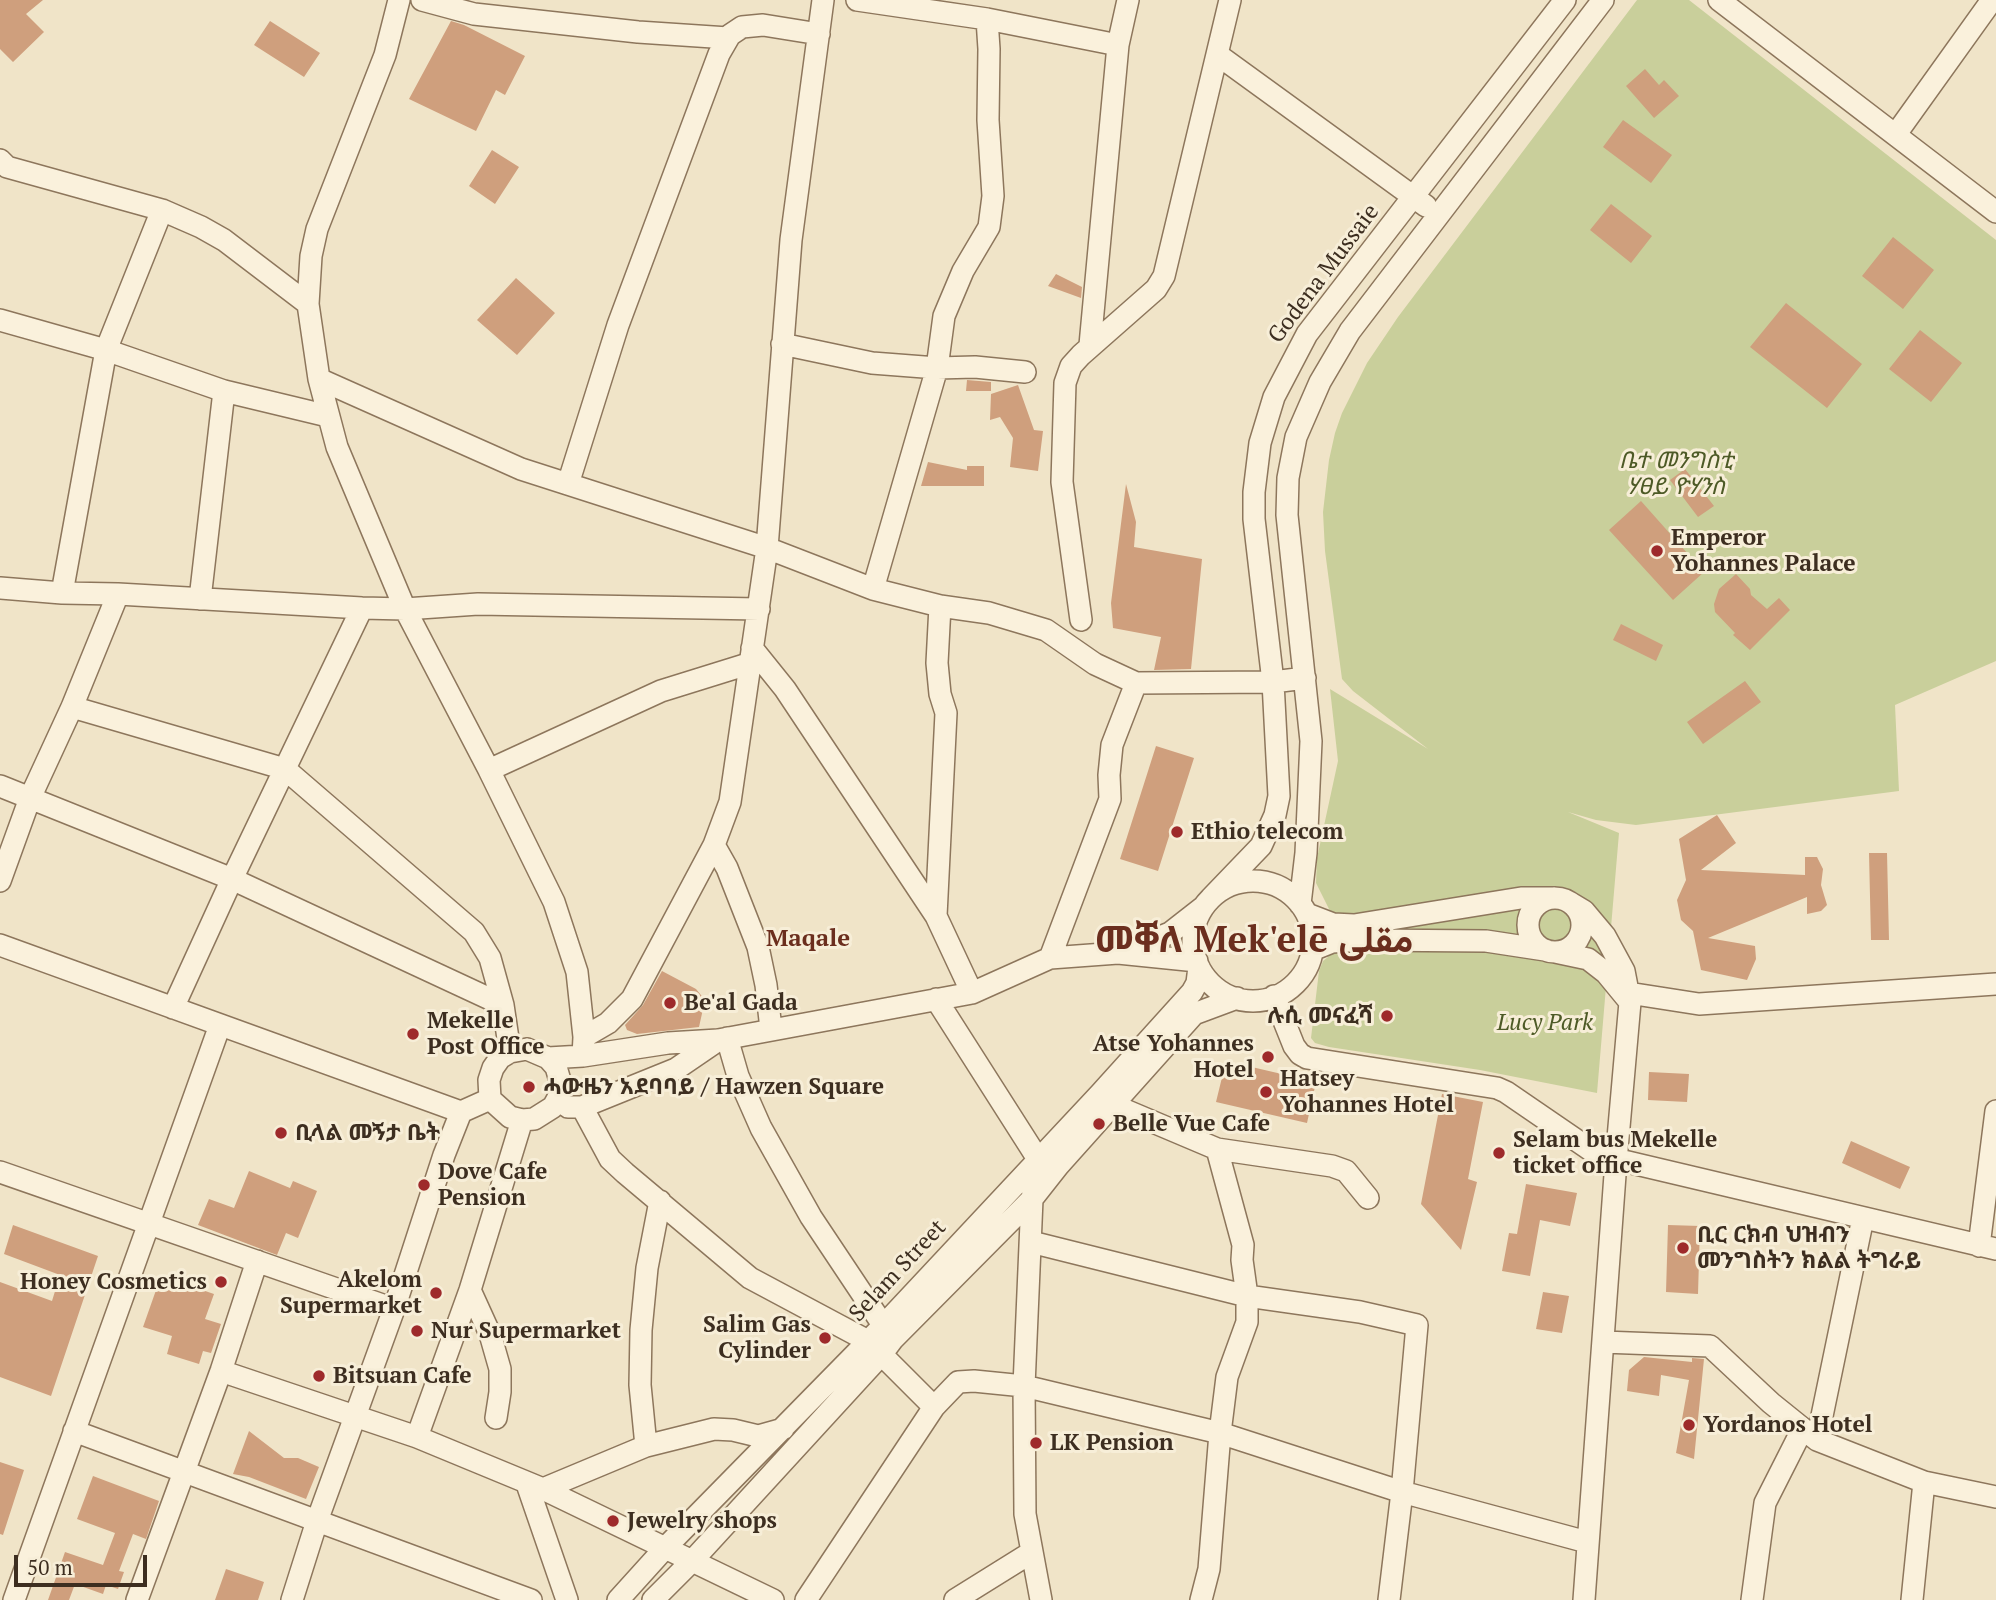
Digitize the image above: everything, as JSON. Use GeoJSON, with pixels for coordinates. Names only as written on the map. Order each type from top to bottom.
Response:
{"type":"FeatureCollection","features":[{"type":"Feature","properties":{"kind":"street"},"geometry":{"type":"LineString","coordinates":[[399,0],[385,55],[317,229],[311,256],[309,304],[319,379],[337,447],[405,609],[489,770],[558,914],[578,972],[584,1047]]}},
{"type":"Feature","properties":{"kind":"street"},"geometry":{"type":"LineString","coordinates":[[422,0],[663,34],[728,38]]}},
{"type":"Feature","properties":{"kind":"street"},"geometry":{"type":"LineString","coordinates":[[584,1047],[632,999],[714,845],[730,802],[759,609],[791,240],[824,0]]}},
{"type":"Feature","properties":{"kind":"street"},"geometry":{"type":"LineString","coordinates":[[857,0],[986,19],[1118,45]]}},
{"type":"Feature","properties":{"kind":"street"},"geometry":{"type":"LineString","coordinates":[[1090,345],[1118,45],[1128,0]]}},
{"type":"Feature","properties":{"kind":"street"},"geometry":{"type":"LineString","coordinates":[[1081,620],[1062,482],[1065,383],[1071,366],[1090,345],[1156,289],[1164,276],[1230,0]]}},
{"type":"Feature","properties":{"kind":"street","name":"Godena Mussaie"},"geometry":{"type":"LineString","coordinates":[[1207,903],[1261,846],[1275,815],[1279,796],[1273,682],[1254,520],[1256,468],[1266,421],[1284,374],[1307,334],[1565,0]]}},
{"type":"Feature","properties":{"kind":"street"},"geometry":{"type":"LineString","coordinates":[[1207,903],[1194,931],[1193,943],[1198,964],[1215,986],[1237,998],[1262,1000],[1295,983],[1309,962],[1312,950],[1311,926],[1303,909],[1311,761],[1306,678],[1287,515],[1288,478],[1296,437],[1320,382],[1350,331],[1603,0]]}},
{"type":"Feature","properties":{"kind":"street"},"geometry":{"type":"LineString","coordinates":[[1718,0],[1996,212]]}},
{"type":"Feature","properties":{"kind":"street"},"geometry":{"type":"LineString","coordinates":[[1896,134],[1992,0]]}},
{"type":"Feature","properties":{"kind":"street"},"geometry":{"type":"LineString","coordinates":[[873,589],[937,368],[944,316],[962,271],[989,227],[993,197],[986,19]]}},
{"type":"Feature","properties":{"kind":"street"},"geometry":{"type":"LineString","coordinates":[[568,484],[618,325],[719,54],[728,38],[742,27],[763,25],[819,34]]}},
{"type":"Feature","properties":{"kind":"street"},"geometry":{"type":"LineString","coordinates":[[1218,55],[1439,215]]}},
{"type":"Feature","properties":{"kind":"street"},"geometry":{"type":"LineString","coordinates":[[0,160],[7,167],[162,210],[201,227],[224,240],[309,304]]}},
{"type":"Feature","properties":{"kind":"street"},"geometry":{"type":"LineString","coordinates":[[62,593],[106,350],[162,210]]}},
{"type":"Feature","properties":{"kind":"street"},"geometry":{"type":"LineString","coordinates":[[0,320],[106,350],[225,391],[328,416]]}},
{"type":"Feature","properties":{"kind":"street"},"geometry":{"type":"LineString","coordinates":[[782,344],[873,363],[1026,372]]}},
{"type":"Feature","properties":{"kind":"street"},"geometry":{"type":"LineString","coordinates":[[319,379],[521,469],[766,548],[873,589],[940,606],[989,613],[1046,630],[1095,664],[1136,683],[1273,682],[1306,678]]}},
{"type":"Feature","properties":{"kind":"street"},"geometry":{"type":"LineString","coordinates":[[200,599],[225,391]]}},
{"type":"Feature","properties":{"kind":"street"},"geometry":{"type":"LineString","coordinates":[[0,588],[362,608],[405,609],[478,604],[759,609]]}},
{"type":"Feature","properties":{"kind":"street"},"geometry":{"type":"LineString","coordinates":[[0,881],[30,798],[72,707],[118,594]]}},
{"type":"Feature","properties":{"kind":"street"},"geometry":{"type":"LineString","coordinates":[[936,916],[946,713],[940,694],[937,663],[940,606]]}},
{"type":"Feature","properties":{"kind":"street"},"geometry":{"type":"LineString","coordinates":[[173,1008],[362,608]]}},
{"type":"Feature","properties":{"kind":"street"},"geometry":{"type":"LineString","coordinates":[[489,770],[661,691],[751,656]]}},
{"type":"Feature","properties":{"kind":"street"},"geometry":{"type":"LineString","coordinates":[[751,656],[785,689],[936,916],[972,993]]}},
{"type":"Feature","properties":{"kind":"street"},"geometry":{"type":"LineString","coordinates":[[1050,958],[1110,799],[1112,745],[1136,683]]}},
{"type":"Feature","properties":{"kind":"street"},"geometry":{"type":"LineString","coordinates":[[72,707],[285,769],[474,932],[490,958],[503,1005],[510,1052]]}},
{"type":"Feature","properties":{"kind":"street"},"geometry":{"type":"LineString","coordinates":[[0,786],[232,879],[503,1005]]}},
{"type":"Feature","properties":{"kind":"street"},"geometry":{"type":"LineString","coordinates":[[714,845],[727,868],[758,947],[771,1029]]}},
{"type":"Feature","properties":{"kind":"street"},"geometry":{"type":"LineString","coordinates":[[1118,953],[1150,943],[1170,933],[1232,885],[1257,881],[1281,888],[1303,909],[1334,924],[1354,925],[1521,898],[1562,900],[1584,911],[1605,936],[1625,971],[1627,996],[1584,1600]]}},
{"type":"Feature","properties":{"kind":"street"},"geometry":{"type":"LineString","coordinates":[[1562,900],[1579,913],[1581,932],[1573,945],[1564,950],[1550,951],[1537,945],[1531,937],[1529,918],[1540,903],[1562,900]]}},
{"type":"Feature","properties":{"kind":"street"},"geometry":{"type":"LineString","coordinates":[[1312,950],[1332,942],[1365,940],[1486,941],[1588,959],[1606,973],[1627,996],[1699,1004],[1996,984]]}},
{"type":"Feature","properties":{"kind":"street"},"geometry":{"type":"LineString","coordinates":[[0,945],[461,1112]]}},
{"type":"Feature","properties":{"kind":"street"},"geometry":{"type":"LineString","coordinates":[[548,1058],[584,1047],[723,1039],[972,993],[1050,958],[1118,953],[1198,964]]}},
{"type":"Feature","properties":{"kind":"street","name":"Selam Street"},"geometry":{"type":"LineString","coordinates":[[618,1600],[665,1548],[783,1429],[1032,1199],[1192,992],[1197,983],[1198,964]]}},
{"type":"Feature","properties":{"kind":"street"},"geometry":{"type":"LineString","coordinates":[[1274,996],[1294,1046],[1307,1058],[1497,1088],[1598,1156],[1988,1248],[1996,1111]]}},
{"type":"Feature","properties":{"kind":"street"},"geometry":{"type":"LineString","coordinates":[[1237,998],[1194,1014],[1106,1100],[1217,1149],[1332,1166],[1346,1171],[1368,1198]]}},
{"type":"Feature","properties":{"kind":"street"},"geometry":{"type":"LineString","coordinates":[[936,999],[1038,1159],[1032,1199],[1024,1386],[1025,1514],[1041,1600]]}},
{"type":"Feature","properties":{"kind":"street"},"geometry":{"type":"LineString","coordinates":[[14,1600],[220,1025]]}},
{"type":"Feature","properties":{"kind":"street"},"geometry":{"type":"LineString","coordinates":[[553,1107],[582,1107],[676,1069],[723,1039]]}},
{"type":"Feature","properties":{"kind":"street"},"geometry":{"type":"LineString","coordinates":[[723,1039],[761,1128],[881,1340],[934,1407]]}},
{"type":"Feature","properties":{"kind":"street"},"geometry":{"type":"LineString","coordinates":[[527,1049],[548,1058],[556,1067],[561,1084],[553,1107],[534,1119],[522,1120],[510,1117],[490,1099],[489,1080],[500,1058],[510,1052],[527,1049]]}},
{"type":"Feature","properties":{"kind":"street"},"geometry":{"type":"LineString","coordinates":[[292,1600],[317,1521],[394,1309],[443,1155],[461,1112],[490,1099]]}},
{"type":"Feature","properties":{"kind":"street","name":"Selam Street"},"geometry":{"type":"LineString","coordinates":[[653,1600],[693,1560],[1038,1159],[1106,1100]]}},
{"type":"Feature","properties":{"kind":"street"},"geometry":{"type":"LineString","coordinates":[[582,1107],[610,1159],[750,1278],[881,1340]]}},
{"type":"Feature","properties":{"kind":"street"},"geometry":{"type":"LineString","coordinates":[[417,1437],[470,1290],[522,1120]]}},
{"type":"Feature","properties":{"kind":"street"},"geometry":{"type":"LineString","coordinates":[[1201,1600],[1209,1569],[1227,1377],[1247,1322],[1243,1245],[1217,1149]]}},
{"type":"Feature","properties":{"kind":"street"},"geometry":{"type":"LineString","coordinates":[[0,1172],[394,1309]]}},
{"type":"Feature","properties":{"kind":"street"},"geometry":{"type":"LineString","coordinates":[[646,1446],[640,1385],[641,1329],[647,1268],[660,1202]]}},
{"type":"Feature","properties":{"kind":"street"},"geometry":{"type":"LineString","coordinates":[[1752,1600],[1765,1503],[1810,1435],[1863,1218]]}},
{"type":"Feature","properties":{"kind":"street"},"geometry":{"type":"LineString","coordinates":[[1031,1242],[1247,1296],[1360,1312],[1418,1325],[1390,1600]]}},
{"type":"Feature","properties":{"kind":"street"},"geometry":{"type":"LineString","coordinates":[[137,1600],[221,1371],[257,1261]]}},
{"type":"Feature","properties":{"kind":"street"},"geometry":{"type":"LineString","coordinates":[[470,1290],[490,1334],[500,1369],[496,1418]]}},
{"type":"Feature","properties":{"kind":"street"},"geometry":{"type":"LineString","coordinates":[[1603,1342],[1710,1346],[1810,1435],[1924,1482],[1996,1497]]}},
{"type":"Feature","properties":{"kind":"street"},"geometry":{"type":"LineString","coordinates":[[221,1371],[417,1437],[535,1486],[773,1600]]}},
{"type":"Feature","properties":{"kind":"street"},"geometry":{"type":"LineString","coordinates":[[806,1600],[934,1407],[958,1382],[1024,1386],[1220,1433],[1402,1492],[1587,1542]]}},
{"type":"Feature","properties":{"kind":"street"},"geometry":{"type":"LineString","coordinates":[[535,1486],[646,1446],[714,1429],[758,1436],[783,1429]]}},
{"type":"Feature","properties":{"kind":"street"},"geometry":{"type":"LineString","coordinates":[[74,1431],[531,1600]]}},
{"type":"Feature","properties":{"kind":"street"},"geometry":{"type":"LineString","coordinates":[[1912,1600],[1924,1482]]}},
{"type":"Feature","properties":{"kind":"street"},"geometry":{"type":"LineString","coordinates":[[535,1486],[567,1600]]}},
{"type":"Feature","properties":{"kind":"street"},"geometry":{"type":"LineString","coordinates":[[955,1600],[1032,1552]]}},
{"type":"Feature","properties":{"kind":"green space","name":"ቤተ መንግስቲ ሃፀይ ዮሃንስ"},"geometry":{"type":"Polygon","coordinates":[[[1637,0],[1689,0],[1996,240],[1996,661],[1895,705],[1899,791],[1636,825],[1596,820],[1568,812],[1619,833],[1597,1093],[1480,1070],[1329,1047],[1315,1043],[1311,1038],[1319,971],[1328,957],[1332,942],[1330,911],[1316,883],[1317,858],[1338,761],[1330,689],[1428,749],[1353,691],[1342,679],[1325,551],[1323,512],[1335,433],[1367,363],[1398,317],[1637,0]]]}},
{"type":"Feature","properties":{"kind":"building"},"geometry":{"type":"Polygon","coordinates":[[[0,0],[43,0],[26,14],[44,32],[13,62],[0,49],[0,0]]]}},
{"type":"Feature","properties":{"kind":"building"},"geometry":{"type":"Polygon","coordinates":[[[270,21],[320,53],[304,77],[254,45],[270,21]]]}},
{"type":"Feature","properties":{"kind":"building"},"geometry":{"type":"Polygon","coordinates":[[[451,21],[525,56],[505,95],[496,90],[476,131],[409,99],[451,21]]]}},
{"type":"Feature","properties":{"kind":"building"},"geometry":{"type":"Polygon","coordinates":[[[1645,69],[1659,85],[1664,80],[1679,96],[1654,118],[1626,86],[1645,69]]]}},
{"type":"Feature","properties":{"kind":"building"},"geometry":{"type":"Polygon","coordinates":[[[1623,120],[1672,155],[1651,183],[1603,147],[1623,120]]]}},
{"type":"Feature","properties":{"kind":"building"},"geometry":{"type":"Polygon","coordinates":[[[492,150],[519,167],[495,204],[469,186],[492,150]]]}},
{"type":"Feature","properties":{"kind":"building"},"geometry":{"type":"Polygon","coordinates":[[[1611,204],[1652,236],[1631,263],[1590,230],[1611,204]]]}},
{"type":"Feature","properties":{"kind":"building"},"geometry":{"type":"Polygon","coordinates":[[[1893,237],[1934,270],[1903,309],[1862,276],[1893,237]]]}},
{"type":"Feature","properties":{"kind":"building"},"geometry":{"type":"Polygon","coordinates":[[[1056,274],[1082,287],[1081,298],[1048,286],[1056,274]]]}},
{"type":"Feature","properties":{"kind":"building"},"geometry":{"type":"Polygon","coordinates":[[[516,278],[555,313],[517,355],[477,320],[516,278]]]}},
{"type":"Feature","properties":{"kind":"building"},"geometry":{"type":"Polygon","coordinates":[[[1786,303],[1862,364],[1827,408],[1750,347],[1786,303]]]}},
{"type":"Feature","properties":{"kind":"building"},"geometry":{"type":"Polygon","coordinates":[[[1920,330],[1962,363],[1931,402],[1889,369],[1920,330]]]}},
{"type":"Feature","properties":{"kind":"building"},"geometry":{"type":"Polygon","coordinates":[[[967,380],[991,382],[991,391],[966,391],[967,380]]]}},
{"type":"Feature","properties":{"kind":"building"},"geometry":{"type":"Polygon","coordinates":[[[1018,385],[1034,430],[1043,431],[1038,471],[1010,467],[1013,438],[1000,417],[990,420],[991,394],[1018,385]]]}},
{"type":"Feature","properties":{"kind":"building"},"geometry":{"type":"Polygon","coordinates":[[[928,462],[967,470],[967,466],[984,466],[984,486],[921,486],[928,462]]]}},
{"type":"Feature","properties":{"kind":"building"},"geometry":{"type":"Polygon","coordinates":[[[1685,469],[1714,506],[1698,517],[1670,480],[1685,469]]]}},
{"type":"Feature","properties":{"kind":"building"},"geometry":{"type":"Polygon","coordinates":[[[1126,484],[1136,522],[1134,547],[1202,559],[1191,669],[1154,670],[1161,637],[1113,628],[1111,603],[1126,484]]]}},
{"type":"Feature","properties":{"kind":"building","name":"Emperor Yohannes Palace"},"geometry":{"type":"Polygon","coordinates":[[[1641,501],[1704,572],[1673,600],[1609,530],[1641,501]]]}},
{"type":"Feature","properties":{"kind":"building"},"geometry":{"type":"Polygon","coordinates":[[[1736,574],[1750,589],[1751,595],[1767,609],[1779,598],[1790,610],[1750,650],[1733,635],[1735,633],[1715,612],[1714,604],[1719,589],[1736,574]]]}},
{"type":"Feature","properties":{"kind":"building"},"geometry":{"type":"Polygon","coordinates":[[[1621,624],[1663,645],[1656,661],[1613,640],[1621,624]]]}},
{"type":"Feature","properties":{"kind":"building"},"geometry":{"type":"Polygon","coordinates":[[[1745,681],[1761,702],[1703,744],[1687,722],[1745,681]]]}},
{"type":"Feature","properties":{"kind":"building"},"geometry":{"type":"Polygon","coordinates":[[[1156,746],[1194,758],[1158,871],[1120,859],[1156,746]]]}},
{"type":"Feature","properties":{"kind":"building"},"geometry":{"type":"Polygon","coordinates":[[[1717,815],[1736,843],[1701,870],[1805,875],[1805,857],[1817,857],[1823,869],[1821,885],[1827,905],[1821,911],[1807,914],[1807,897],[1708,938],[1755,946],[1756,959],[1747,980],[1701,970],[1693,931],[1681,920],[1677,900],[1686,880],[1679,839],[1717,815]]]}},
{"type":"Feature","properties":{"kind":"building"},"geometry":{"type":"Polygon","coordinates":[[[1869,853],[1887,853],[1889,940],[1871,940],[1869,853]]]}},
{"type":"Feature","properties":{"kind":"building","name":"Be'al Gada"},"geometry":{"type":"Polygon","coordinates":[[[662,971],[696,989],[705,1000],[699,1027],[637,1034],[627,1030],[625,1025],[643,1005],[662,971]]]}},
{"type":"Feature","properties":{"kind":"building","name":"Hatsey Yohannes Hotel"},"geometry":{"type":"Polygon","coordinates":[[[1226,1061],[1316,1082],[1307,1123],[1216,1102],[1226,1061]]]}},
{"type":"Feature","properties":{"kind":"building"},"geometry":{"type":"Polygon","coordinates":[[[1649,1072],[1689,1074],[1687,1102],[1648,1100],[1649,1072]]]}},
{"type":"Feature","properties":{"kind":"building"},"geometry":{"type":"Polygon","coordinates":[[[1442,1094],[1483,1102],[1468,1179],[1477,1182],[1461,1250],[1421,1204],[1442,1094]]]}},
{"type":"Feature","properties":{"kind":"building"},"geometry":{"type":"Polygon","coordinates":[[[1851,1141],[1910,1167],[1900,1189],[1842,1163],[1851,1141]]]}},
{"type":"Feature","properties":{"kind":"building"},"geometry":{"type":"Polygon","coordinates":[[[249,1171],[290,1188],[293,1181],[317,1191],[298,1238],[286,1233],[277,1255],[198,1225],[209,1199],[234,1208],[249,1171]]]}},
{"type":"Feature","properties":{"kind":"building"},"geometry":{"type":"Polygon","coordinates":[[[1526,1184],[1577,1193],[1570,1226],[1540,1220],[1530,1276],[1502,1271],[1509,1233],[1517,1234],[1526,1184]]]}},
{"type":"Feature","properties":{"kind":"building"},"geometry":{"type":"Polygon","coordinates":[[[13,1225],[98,1256],[51,1396],[0,1377],[0,1282],[52,1301],[60,1275],[4,1254],[13,1225]]]}},
{"type":"Feature","properties":{"kind":"building"},"geometry":{"type":"Polygon","coordinates":[[[1668,1225],[1700,1226],[1698,1294],[1666,1292],[1668,1225]]]}},
{"type":"Feature","properties":{"kind":"building"},"geometry":{"type":"Polygon","coordinates":[[[161,1276],[214,1294],[205,1319],[221,1324],[211,1353],[203,1351],[199,1364],[167,1354],[172,1336],[143,1327],[161,1276]]]}},
{"type":"Feature","properties":{"kind":"building"},"geometry":{"type":"Polygon","coordinates":[[[1543,1292],[1569,1296],[1562,1333],[1536,1329],[1543,1292]]]}},
{"type":"Feature","properties":{"kind":"building","name":"Yordanos Hotel"},"geometry":{"type":"Polygon","coordinates":[[[1644,1357],[1692,1362],[1692,1358],[1704,1359],[1694,1459],[1676,1453],[1689,1380],[1661,1375],[1659,1396],[1627,1391],[1629,1370],[1644,1357]]]}},
{"type":"Feature","properties":{"kind":"building"},"geometry":{"type":"Polygon","coordinates":[[[249,1431],[284,1458],[298,1458],[319,1467],[306,1499],[249,1477],[233,1474],[249,1431]]]}},
{"type":"Feature","properties":{"kind":"building"},"geometry":{"type":"Polygon","coordinates":[[[0,1462],[24,1470],[3,1535],[0,1534],[0,1462]]]}},
{"type":"Feature","properties":{"kind":"building"},"geometry":{"type":"Polygon","coordinates":[[[93,1476],[159,1501],[146,1539],[133,1534],[119,1571],[124,1572],[118,1589],[106,1585],[103,1594],[75,1584],[69,1600],[48,1600],[65,1552],[103,1565],[115,1533],[77,1519],[93,1476]]]}},
{"type":"Feature","properties":{"kind":"building"},"geometry":{"type":"Polygon","coordinates":[[[226,1569],[264,1582],[258,1600],[215,1600],[226,1569]]]}},
{"type":"Feature","properties":{"kind":"place","name":"Emperor Yohannes Palace"},"geometry":{"type":"Point","coordinates":[1657,551]}},
{"type":"Feature","properties":{"kind":"place","name":"Ethio telecom"},"geometry":{"type":"Point","coordinates":[1177,832]}},
{"type":"Feature","properties":{"kind":"place","name":"Be'al Gada"},"geometry":{"type":"Point","coordinates":[670,1003]}},
{"type":"Feature","properties":{"kind":"place","name":"ሉሲ መናፈሻ"},"geometry":{"type":"Point","coordinates":[1387,1016]}},
{"type":"Feature","properties":{"kind":"place","name":"Mekelle Post Office"},"geometry":{"type":"Point","coordinates":[413,1034]}},
{"type":"Feature","properties":{"kind":"place","name":"Atse Yohannes Hotel"},"geometry":{"type":"Point","coordinates":[1268,1057]}},
{"type":"Feature","properties":{"kind":"place","name":"ሓውዜን አደባባይ / Hawzen Square"},"geometry":{"type":"Point","coordinates":[529,1087]}},
{"type":"Feature","properties":{"kind":"place","name":"Hatsey Yohannes Hotel"},"geometry":{"type":"Point","coordinates":[1266,1092]}},
{"type":"Feature","properties":{"kind":"place","name":"Belle Vue Cafe"},"geometry":{"type":"Point","coordinates":[1099,1124]}},
{"type":"Feature","properties":{"kind":"place","name":"ቢላል መኝታ ቤት"},"geometry":{"type":"Point","coordinates":[281,1133]}},
{"type":"Feature","properties":{"kind":"place","name":"Selam bus Mekelle ticket office"},"geometry":{"type":"Point","coordinates":[1499,1153]}},
{"type":"Feature","properties":{"kind":"place","name":"Dove Cafe Pension"},"geometry":{"type":"Point","coordinates":[424,1185]}},
{"type":"Feature","properties":{"kind":"place","name":"ቢር ርክብ ህዝብን መንግስትን ክልል ትግራይ"},"geometry":{"type":"Point","coordinates":[1683,1248]}},
{"type":"Feature","properties":{"kind":"place","name":"Honey Cosmetics"},"geometry":{"type":"Point","coordinates":[221,1282]}},
{"type":"Feature","properties":{"kind":"place","name":"Akelom Supermarket"},"geometry":{"type":"Point","coordinates":[436,1293]}},
{"type":"Feature","properties":{"kind":"place","name":"Nur Supermarket"},"geometry":{"type":"Point","coordinates":[417,1331]}},
{"type":"Feature","properties":{"kind":"place","name":"Salim Gas Cylinder"},"geometry":{"type":"Point","coordinates":[825,1338]}},
{"type":"Feature","properties":{"kind":"place","name":"Bitsuan Cafe"},"geometry":{"type":"Point","coordinates":[319,1376]}},
{"type":"Feature","properties":{"kind":"place","name":"Yordanos Hotel"},"geometry":{"type":"Point","coordinates":[1689,1425]}},
{"type":"Feature","properties":{"kind":"place","name":"LK Pension"},"geometry":{"type":"Point","coordinates":[1036,1443]}},
{"type":"Feature","properties":{"kind":"place","name":"Jewelry shops"},"geometry":{"type":"Point","coordinates":[613,1521]}},
{"type":"Feature","properties":{"kind":"district","name":"Maqale"},"geometry":{"type":"Point","coordinates":[808,939]}},
{"type":"Feature","properties":{"kind":"district","name":"መቐለ Mek'elē مقلى"},"geometry":{"type":"Point","coordinates":[1254,941]}},
{"type":"Feature","properties":{"kind":"park label","name":"Lucy Park"},"geometry":{"type":"Point","coordinates":[1545,1023]}}]}
